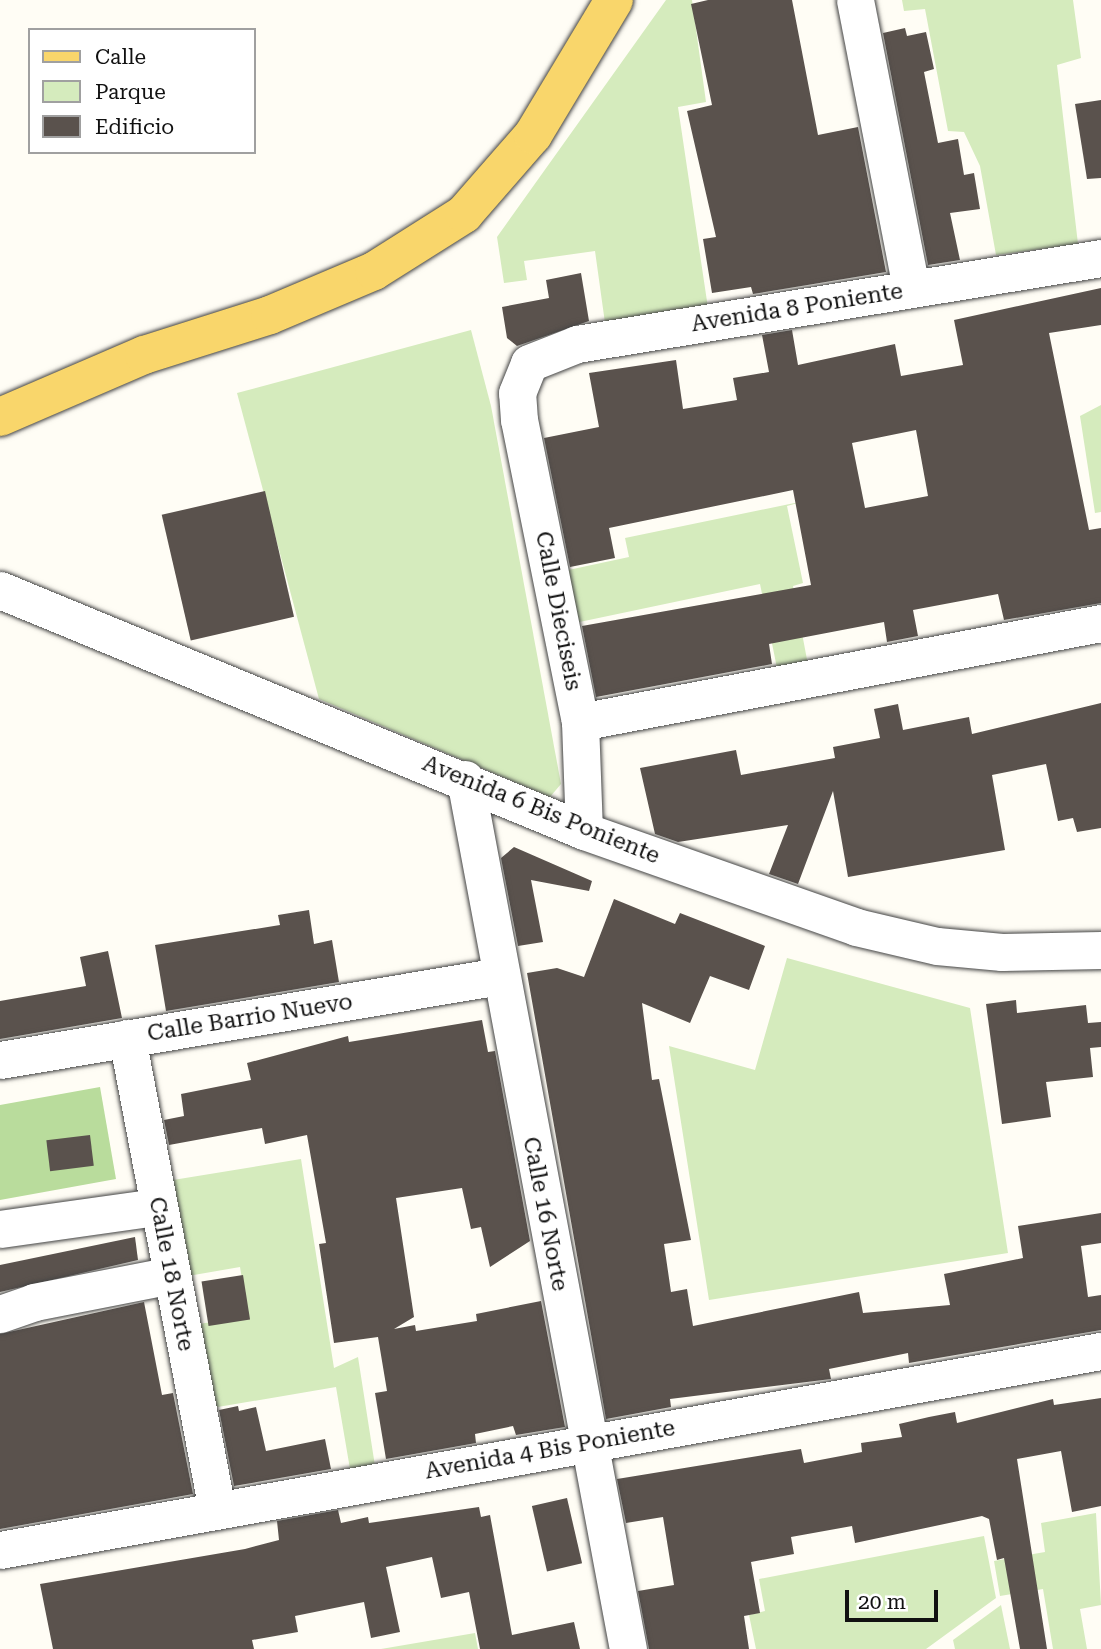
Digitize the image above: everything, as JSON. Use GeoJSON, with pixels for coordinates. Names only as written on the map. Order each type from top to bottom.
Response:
{"type":"FeatureCollection","features":[{"type":"Feature","properties":{"kind":"main road"},"geometry":{"type":"LineString","coordinates":[[0,417],[48,393],[270,315],[374,271],[464,214],[533,135],[614,0]]}},
{"type":"Feature","properties":{"kind":"street"},"geometry":{"type":"LineString","coordinates":[[855,0],[911,289]]}},
{"type":"Feature","properties":{"kind":"street","name":"Avenida 8 Poniente"},"geometry":{"type":"LineString","coordinates":[[517,393],[529,363],[576,344],[1101,258]]}},
{"type":"Feature","properties":{"kind":"street","name":"Calle Dieciseis"},"geometry":{"type":"LineString","coordinates":[[517,393],[580,722],[584,831]]}},
{"type":"Feature","properties":{"kind":"street","name":"Avenida 6 Bis Poniente"},"geometry":{"type":"LineString","coordinates":[[0,590],[464,779],[584,831],[856,927],[937,946],[1002,952],[1101,950]]}},
{"type":"Feature","properties":{"kind":"street"},"geometry":{"type":"LineString","coordinates":[[580,722],[1101,623]]}},
{"type":"Feature","properties":{"kind":"street","name":"Calle 16 Norte"},"geometry":{"type":"LineString","coordinates":[[464,779],[628,1649]]}},
{"type":"Feature","properties":{"kind":"street","name":"Calle Barrio Nuevo"},"geometry":{"type":"LineString","coordinates":[[0,1060],[500,976]]}},
{"type":"Feature","properties":{"kind":"street","name":"Calle 18 Norte"},"geometry":{"type":"LineString","coordinates":[[127,1038],[157,1207],[217,1509]]}},
{"type":"Feature","properties":{"kind":"street"},"geometry":{"type":"LineString","coordinates":[[0,1229],[157,1207]]}},
{"type":"Feature","properties":{"kind":"street"},"geometry":{"type":"LineString","coordinates":[[0,1314],[171,1275]]}},
{"type":"Feature","properties":{"kind":"street","name":"Avenida 4 Bis Poniente"},"geometry":{"type":"LineString","coordinates":[[0,1550],[1101,1351]]}},
{"type":"Feature","properties":{"kind":"green space"},"geometry":{"type":"Polygon","coordinates":[[[666,0],[692,0],[706,102],[678,107],[708,308],[605,323],[595,251],[524,261],[527,280],[504,283],[497,237],[666,0]]]}},
{"type":"Feature","properties":{"kind":"green space"},"geometry":{"type":"Polygon","coordinates":[[[902,0],[1073,0],[1081,58],[1057,65],[1078,244],[996,255],[980,166],[964,132],[948,131],[925,9],[904,11],[902,0]]]}},
{"type":"Feature","properties":{"kind":"green space"},"geometry":{"type":"Polygon","coordinates":[[[471,330],[491,406],[561,784],[550,797],[319,699],[237,393],[471,330]]]}},
{"type":"Feature","properties":{"kind":"green space"},"geometry":{"type":"Polygon","coordinates":[[[1101,405],[1101,512],[1095,513],[1080,416],[1101,405]]]}},
{"type":"Feature","properties":{"kind":"green space"},"geometry":{"type":"Polygon","coordinates":[[[809,500],[787,506],[803,583],[793,586],[809,670],[779,678],[760,584],[570,624],[559,572],[629,557],[625,538],[809,500]]]}},
{"type":"Feature","properties":{"kind":"green space"},"geometry":{"type":"Polygon","coordinates":[[[787,958],[970,1008],[1008,1253],[709,1300],[669,1046],[755,1070],[787,958]]]}},
{"type":"Feature","properties":{"kind":"green space"},"geometry":{"type":"Polygon","coordinates":[[[100,1087],[116,1179],[0,1200],[0,1105],[100,1087]]]}},
{"type":"Feature","properties":{"kind":"green space"},"geometry":{"type":"Polygon","coordinates":[[[301,1159],[334,1368],[358,1357],[375,1466],[350,1469],[336,1387],[206,1409],[193,1325],[248,1316],[240,1267],[188,1276],[173,1180],[301,1159]]]}},
{"type":"Feature","properties":{"kind":"green space"},"geometry":{"type":"Polygon","coordinates":[[[1096,1513],[1101,1605],[1080,1609],[1087,1649],[1053,1649],[1043,1589],[1000,1596],[994,1561],[1045,1552],[1041,1523],[1096,1513]]]}},
{"type":"Feature","properties":{"kind":"green space"},"geometry":{"type":"Polygon","coordinates":[[[984,1536],[996,1598],[926,1649],[756,1649],[749,1615],[765,1611],[759,1579],[984,1536]]]}},
{"type":"Feature","properties":{"kind":"green space"},"geometry":{"type":"Polygon","coordinates":[[[1001,1605],[1010,1649],[955,1649],[953,1640],[1001,1605]]]}},
{"type":"Feature","properties":{"kind":"green space"},"geometry":{"type":"Polygon","coordinates":[[[475,1633],[478,1649],[381,1649],[475,1633]]]}},
{"type":"Feature","properties":{"kind":"building"},"geometry":{"type":"Polygon","coordinates":[[[708,0],[792,0],[818,135],[858,127],[886,272],[753,294],[751,287],[712,293],[703,239],[716,237],[687,111],[712,105],[691,4],[708,0]]]}},
{"type":"Feature","properties":{"kind":"building"},"geometry":{"type":"Polygon","coordinates":[[[905,28],[907,36],[926,32],[934,69],[924,72],[938,143],[958,139],[964,175],[974,173],[980,209],[950,213],[960,260],[928,265],[883,33],[905,28]]]}},
{"type":"Feature","properties":{"kind":"building"},"geometry":{"type":"Polygon","coordinates":[[[1101,100],[1101,178],[1087,179],[1075,104],[1101,100]]]}},
{"type":"Feature","properties":{"kind":"building"},"geometry":{"type":"Polygon","coordinates":[[[581,273],[589,321],[517,346],[507,338],[502,307],[549,298],[546,280],[581,273]]]}},
{"type":"Feature","properties":{"kind":"building"},"geometry":{"type":"Polygon","coordinates":[[[1101,288],[1101,325],[1049,333],[1089,530],[1101,528],[1101,603],[1004,620],[998,594],[913,610],[918,636],[887,642],[884,622],[769,644],[772,664],[596,697],[582,626],[811,585],[793,490],[609,528],[615,558],[570,567],[544,438],[599,427],[589,373],[676,360],[683,409],[737,400],[733,378],[769,372],[762,335],[792,330],[798,365],[895,344],[901,376],[963,365],[954,320],[1101,288]],[[916,430],[852,443],[865,508],[928,496],[916,430]]]}},
{"type":"Feature","properties":{"kind":"building"},"geometry":{"type":"Polygon","coordinates":[[[265,491],[294,617],[191,641],[162,515],[265,491]]]}},
{"type":"Feature","properties":{"kind":"building"},"geometry":{"type":"Polygon","coordinates":[[[1101,703],[1101,828],[1077,832],[1073,818],[1058,821],[1046,764],[992,775],[1005,850],[848,877],[833,791],[798,884],[769,874],[788,825],[678,842],[655,834],[640,768],[736,750],[741,775],[835,758],[833,747],[880,738],[874,709],[898,704],[903,730],[969,717],[972,734],[1101,703]]]}},
{"type":"Feature","properties":{"kind":"building"},"geometry":{"type":"Polygon","coordinates":[[[514,847],[592,881],[589,891],[531,880],[543,942],[518,946],[501,858],[514,847]]]}},
{"type":"Feature","properties":{"kind":"building"},"geometry":{"type":"Polygon","coordinates":[[[614,899],[675,924],[680,913],[765,946],[749,990],[710,976],[690,1023],[642,1003],[652,1080],[659,1079],[691,1240],[664,1244],[671,1292],[687,1289],[693,1326],[859,1292],[863,1313],[950,1305],[944,1274],[1023,1258],[1018,1226],[1101,1213],[1101,1243],[1081,1246],[1088,1297],[1101,1295],[1101,1330],[909,1363],[908,1353],[829,1369],[831,1379],[670,1399],[671,1407],[606,1419],[527,973],[557,968],[584,977],[614,899]]]}},
{"type":"Feature","properties":{"kind":"building"},"geometry":{"type":"Polygon","coordinates":[[[309,910],[314,944],[332,940],[339,982],[166,1011],[155,945],[280,925],[278,915],[309,910]]]}},
{"type":"Feature","properties":{"kind":"building"},"geometry":{"type":"Polygon","coordinates":[[[108,951],[122,1018],[0,1039],[0,1001],[86,986],[80,957],[108,951]]]}},
{"type":"Feature","properties":{"kind":"building"},"geometry":{"type":"Polygon","coordinates":[[[1016,1000],[1017,1013],[1086,1005],[1088,1023],[1101,1022],[1101,1047],[1090,1048],[1093,1077],[1046,1082],[1051,1117],[1002,1124],[986,1004],[1016,1000]]]}},
{"type":"Feature","properties":{"kind":"building"},"geometry":{"type":"Polygon","coordinates":[[[482,1020],[488,1052],[495,1051],[530,1241],[490,1267],[481,1227],[471,1229],[462,1188],[396,1198],[414,1317],[394,1329],[415,1325],[416,1331],[477,1321],[476,1314],[541,1301],[565,1427],[516,1435],[513,1426],[475,1434],[476,1443],[386,1459],[375,1393],[387,1391],[378,1337],[334,1343],[319,1244],[326,1243],[307,1135],[265,1144],[262,1128],[169,1145],[164,1120],[184,1116],[181,1094],[251,1080],[247,1063],[348,1036],[349,1042],[482,1020]]]}},
{"type":"Feature","properties":{"kind":"building"},"geometry":{"type":"Polygon","coordinates":[[[90,1135],[94,1166],[50,1171],[46,1140],[90,1135]]]}},
{"type":"Feature","properties":{"kind":"building"},"geometry":{"type":"Polygon","coordinates":[[[135,1237],[138,1260],[0,1292],[0,1265],[135,1237]]]}},
{"type":"Feature","properties":{"kind":"building"},"geometry":{"type":"Polygon","coordinates":[[[243,1275],[250,1319],[209,1326],[202,1282],[243,1275]]]}},
{"type":"Feature","properties":{"kind":"building"},"geometry":{"type":"Polygon","coordinates":[[[144,1302],[162,1395],[173,1393],[193,1494],[0,1529],[0,1334],[144,1302]]]}},
{"type":"Feature","properties":{"kind":"building"},"geometry":{"type":"Polygon","coordinates":[[[1101,1398],[1101,1506],[1072,1512],[1061,1451],[1017,1459],[1047,1649],[1020,1649],[1004,1558],[997,1560],[989,1519],[982,1516],[855,1543],[852,1526],[791,1537],[794,1554],[751,1562],[760,1613],[744,1616],[749,1649],[649,1649],[638,1591],[674,1585],[663,1517],[626,1523],[617,1479],[801,1449],[804,1463],[862,1452],[861,1443],[902,1437],[899,1424],[929,1417],[955,1412],[957,1423],[1053,1399],[1054,1405],[1101,1398]]]}},
{"type":"Feature","properties":{"kind":"building"},"geometry":{"type":"Polygon","coordinates":[[[238,1406],[239,1411],[256,1407],[266,1451],[325,1439],[331,1469],[234,1486],[219,1410],[238,1406]]]}},
{"type":"Feature","properties":{"kind":"building"},"geometry":{"type":"Polygon","coordinates":[[[567,1498],[582,1563],[547,1571],[532,1506],[567,1498]]]}},
{"type":"Feature","properties":{"kind":"building"},"geometry":{"type":"Polygon","coordinates":[[[479,1507],[481,1517],[490,1515],[512,1635],[574,1622],[580,1649],[480,1649],[469,1592],[441,1598],[432,1557],[386,1567],[400,1632],[371,1638],[364,1602],[295,1616],[298,1632],[252,1640],[254,1649],[53,1649],[40,1584],[245,1549],[279,1540],[277,1521],[338,1510],[341,1523],[368,1517],[369,1523],[479,1507]]]}}]}
